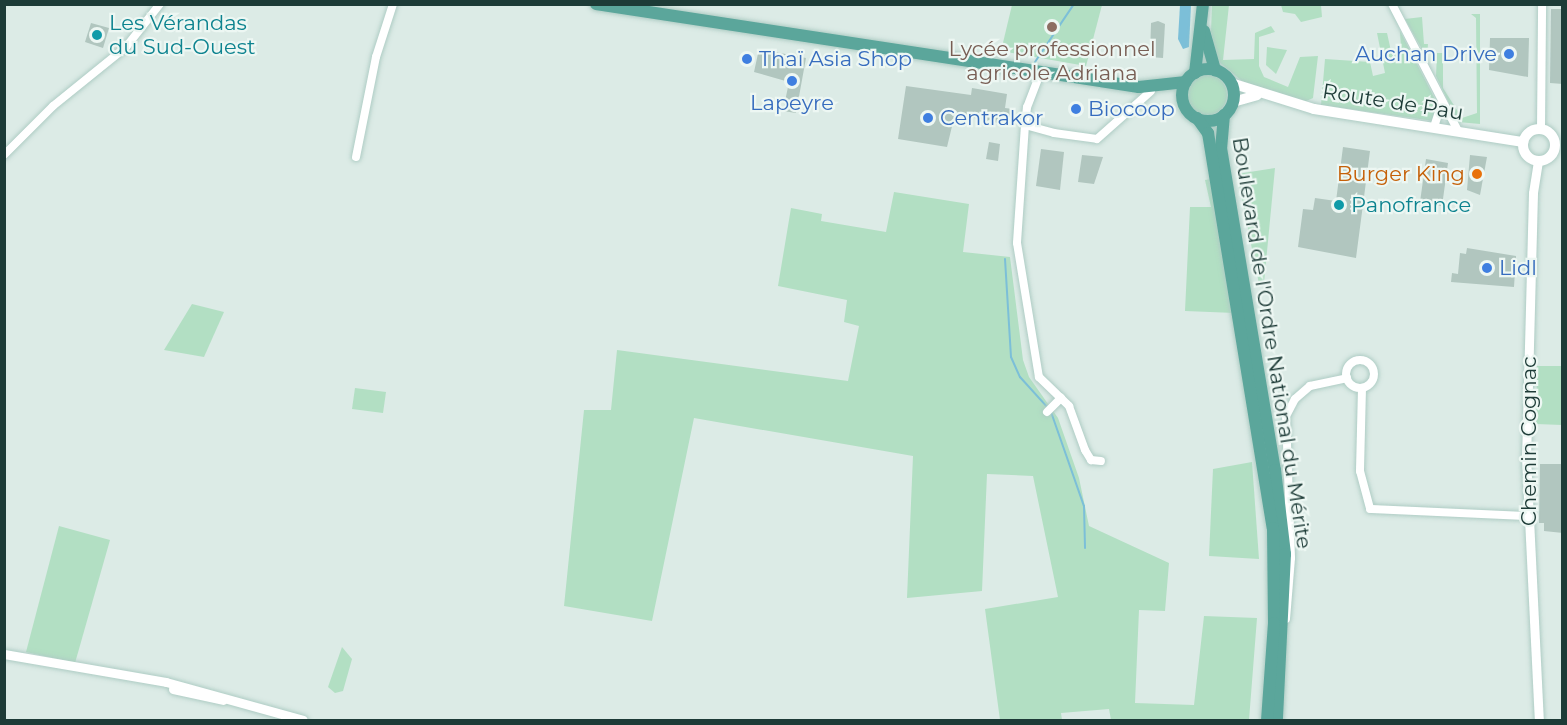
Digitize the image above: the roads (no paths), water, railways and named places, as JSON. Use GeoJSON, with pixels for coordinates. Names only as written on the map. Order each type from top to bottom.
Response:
{"type":"FeatureCollection","features":[{"type":"Feature","properties":{"kind":"main road"},"geometry":{"type":"LineString","coordinates":[[596,4],[1041,71],[1145,89],[1183,102],[1197,118],[1211,121],[1224,115],[1233,102],[1257,95]]}},
{"type":"Feature","properties":{"kind":"main road"},"geometry":{"type":"LineString","coordinates":[[1195,73],[1203,4]]}},
{"type":"Feature","properties":{"kind":"main road"},"geometry":{"type":"LineString","coordinates":[[1145,89],[1186,82],[1195,73],[1215,70],[1202,21]]}},
{"type":"Feature","properties":{"kind":"main road","name":"Route de Pau"},"geometry":{"type":"LineString","coordinates":[[1215,70],[1231,83],[1257,95],[1317,110],[1523,142]]}},
{"type":"Feature","properties":{"kind":"main road"},"geometry":{"type":"LineString","coordinates":[[1183,102],[1186,82]]}},
{"type":"Feature","properties":{"kind":"main road"},"geometry":{"type":"LineString","coordinates":[[1231,83],[1233,102]]}},
{"type":"Feature","properties":{"kind":"main road","name":"Boulevard de l'Ordre National du Mérite"},"geometry":{"type":"LineString","coordinates":[[1224,115],[1221,148],[1279,500],[1285,624],[1277,720]]}},
{"type":"Feature","properties":{"kind":"main road","name":"Boulevard de l'Ordre National du Mérite"},"geometry":{"type":"LineString","coordinates":[[1197,118],[1208,133],[1274,528],[1274,622],[1267,720]]}},
{"type":"Feature","properties":{"kind":"main road"},"geometry":{"type":"LineString","coordinates":[[1541,129],[1558,141],[1557,154],[1538,161],[1528,157],[1523,142],[1532,131],[1541,129]]}},
{"type":"Feature","properties":{"kind":"street"},"geometry":{"type":"LineString","coordinates":[[4,155],[53,106],[126,47],[160,4]]}},
{"type":"Feature","properties":{"kind":"street"},"geometry":{"type":"LineString","coordinates":[[356,157],[376,57],[393,4]]}},
{"type":"Feature","properties":{"kind":"street"},"geometry":{"type":"LineString","coordinates":[[1392,4],[1458,131]]}},
{"type":"Feature","properties":{"kind":"street"},"geometry":{"type":"LineString","coordinates":[[1541,129],[1542,4]]}},
{"type":"Feature","properties":{"kind":"street"},"geometry":{"type":"LineString","coordinates":[[1041,71],[1027,107],[1017,243],[1039,377],[1070,406],[1091,460],[1101,461]]}},
{"type":"Feature","properties":{"kind":"street"},"geometry":{"type":"LineString","coordinates":[[1025,125],[1097,139],[1145,89]]}},
{"type":"Feature","properties":{"kind":"street"},"geometry":{"type":"LineString","coordinates":[[1434,128],[1442,104]]}},
{"type":"Feature","properties":{"kind":"street","name":"Chemin Cognac"},"geometry":{"type":"LineString","coordinates":[[1538,161],[1533,193],[1527,516],[1539,720]]}},
{"type":"Feature","properties":{"kind":"street"},"geometry":{"type":"LineString","coordinates":[[1347,378],[1350,365],[1366,362],[1374,376],[1362,388],[1360,471],[1370,509],[1527,516]]}},
{"type":"Feature","properties":{"kind":"street"},"geometry":{"type":"LineString","coordinates":[[1285,624],[1291,558],[1286,416],[1295,399],[1310,386],[1347,378],[1362,388]]}},
{"type":"Feature","properties":{"kind":"street"},"geometry":{"type":"LineString","coordinates":[[1049,411],[1061,398]]}},
{"type":"Feature","properties":{"kind":"street"},"geometry":{"type":"LineString","coordinates":[[4,654],[80,669],[151,679],[241,700],[303,720]]}},
{"type":"Feature","properties":{"kind":"water"},"geometry":{"type":"Polygon","coordinates":[[[1180,5],[1191,5],[1189,47],[1183,49],[1178,39],[1180,5]]]}},
{"type":"Feature","properties":{"kind":"waterway"},"geometry":{"type":"LineString","coordinates":[[1035,62],[1074,4]]}},
{"type":"Feature","properties":{"kind":"waterway"},"geometry":{"type":"LineString","coordinates":[[1005,259],[1011,357],[1020,377],[1048,408]]}},
{"type":"Feature","properties":{"kind":"waterway"},"geometry":{"type":"LineString","coordinates":[[1051,412],[1084,506],[1085,548]]}},
{"type":"Feature","properties":{"kind":"place","name":"Lycée professionnel agricole Adriana"},"geometry":{"type":"Point","coordinates":[1052,27]}},
{"type":"Feature","properties":{"kind":"place","name":"Les Vérandas du Sud-Ouest"},"geometry":{"type":"Point","coordinates":[97,35]}},
{"type":"Feature","properties":{"kind":"place","name":"Auchan Drive"},"geometry":{"type":"Point","coordinates":[1509,54]}},
{"type":"Feature","properties":{"kind":"place","name":"Thaï Asia Shop"},"geometry":{"type":"Point","coordinates":[747,59]}},
{"type":"Feature","properties":{"kind":"place","name":"Lapeyre"},"geometry":{"type":"Point","coordinates":[792,81]}},
{"type":"Feature","properties":{"kind":"place","name":"Biocoop"},"geometry":{"type":"Point","coordinates":[1076,109]}},
{"type":"Feature","properties":{"kind":"place","name":"Centrakor"},"geometry":{"type":"Point","coordinates":[928,118]}},
{"type":"Feature","properties":{"kind":"place","name":"Burger King"},"geometry":{"type":"Point","coordinates":[1477,174]}},
{"type":"Feature","properties":{"kind":"place","name":"Panofrance"},"geometry":{"type":"Point","coordinates":[1339,205]}},
{"type":"Feature","properties":{"kind":"place","name":"Lidl"},"geometry":{"type":"Point","coordinates":[1487,268]}}]}
